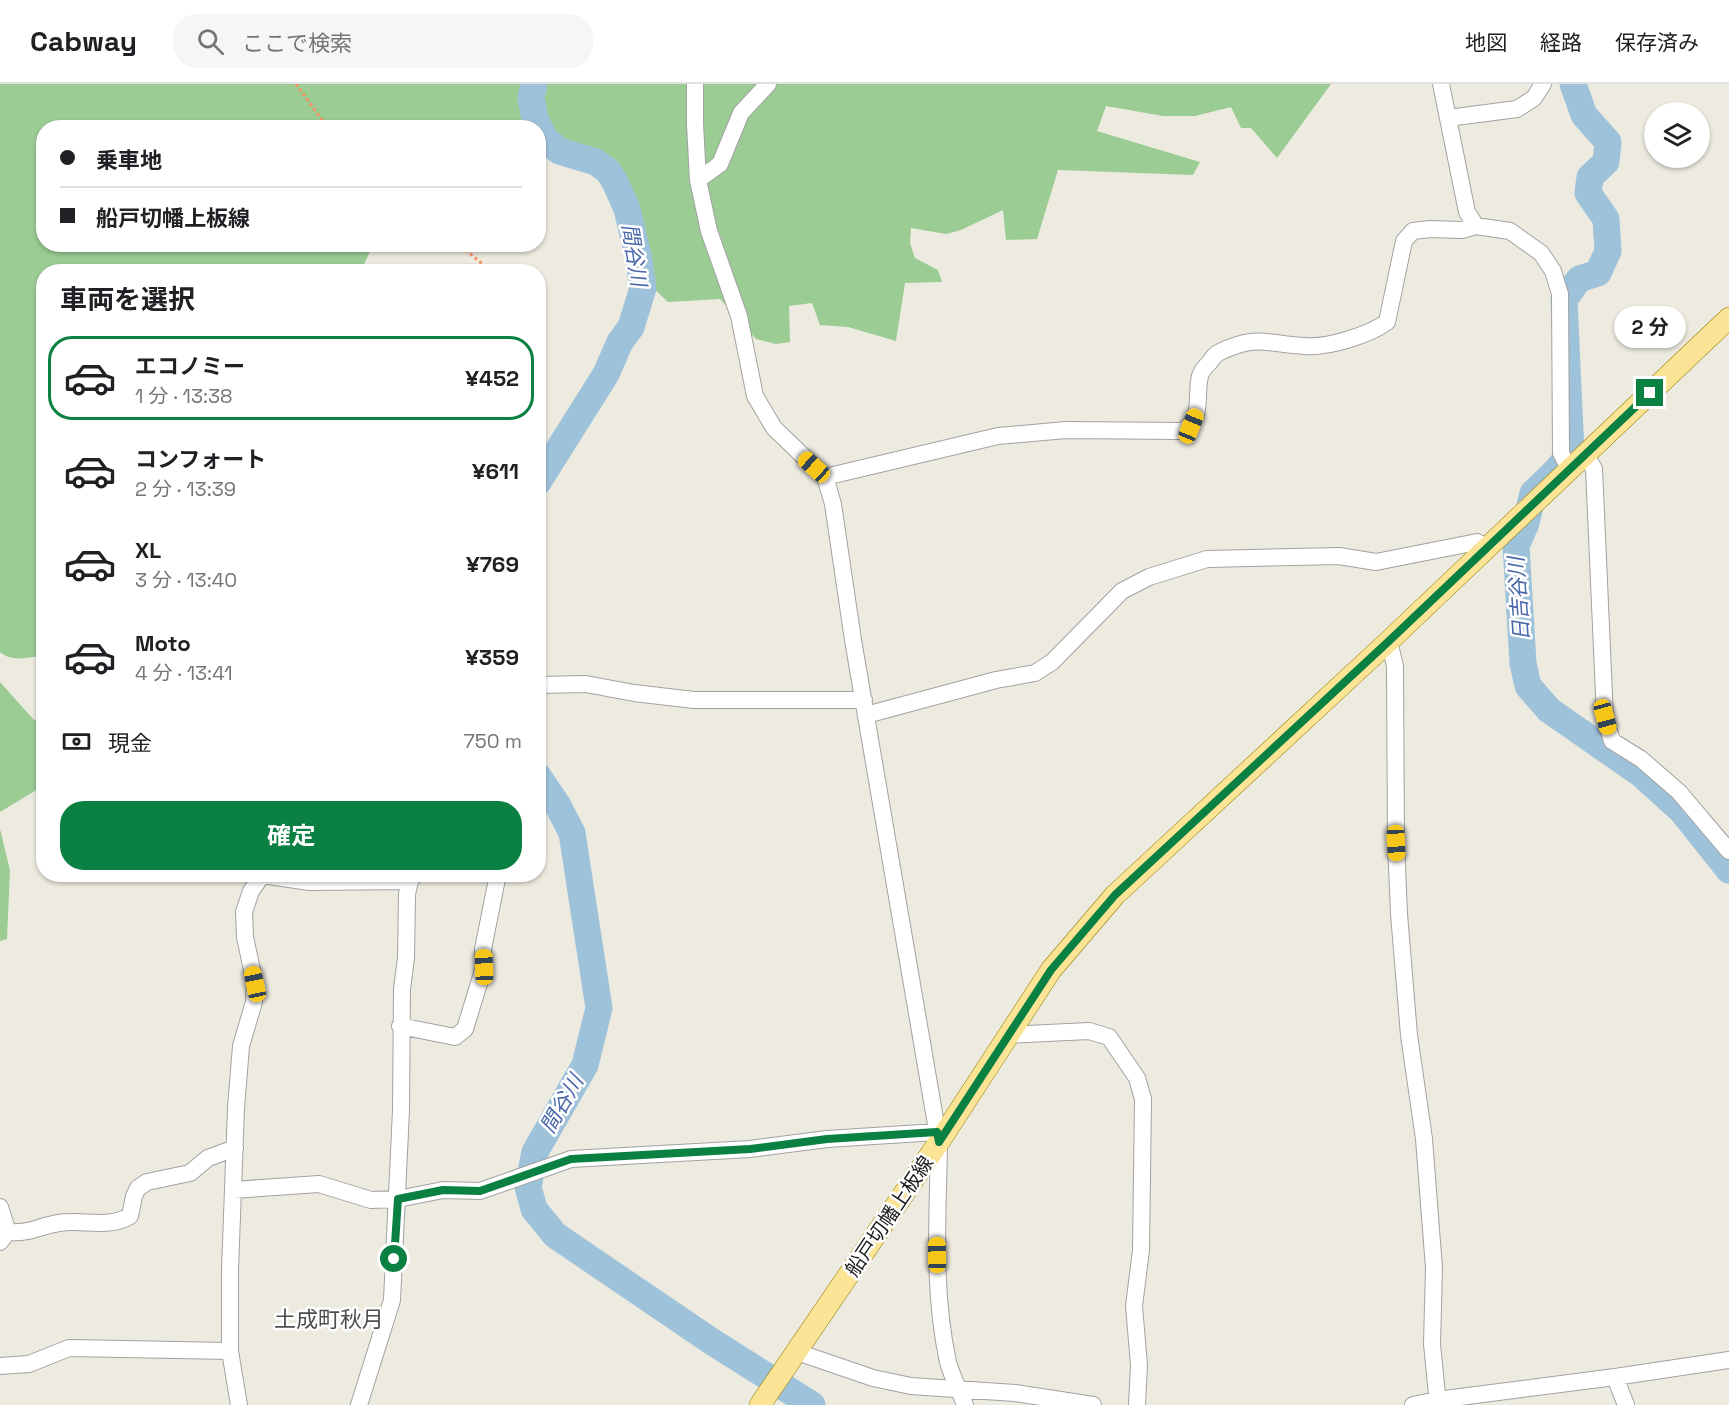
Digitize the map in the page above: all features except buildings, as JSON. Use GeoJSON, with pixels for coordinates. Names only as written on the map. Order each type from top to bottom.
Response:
{"type":"FeatureCollection","features":[{"type":"Feature","properties":{"kind":"main road","name":"船戸切幡上板線"},"geometry":{"type":"LineString","coordinates":[[760,1405],[1051,970],[1115,895],[1389,641],[1530,506],[1566,464],[1585,453],[1729,318]]}},
{"type":"Feature","properties":{"kind":"street"},"geometry":{"type":"LineString","coordinates":[[695,84],[694,124],[698,180],[709,231],[739,316],[755,396],[774,428],[825,477],[833,504],[865,708],[938,1137],[937,1292],[949,1364],[962,1398]]}},
{"type":"Feature","properties":{"kind":"street"},"geometry":{"type":"LineString","coordinates":[[698,180],[720,164],[741,113],[768,84]]}},
{"type":"Feature","properties":{"kind":"street"},"geometry":{"type":"LineString","coordinates":[[1441,84],[1467,212],[1476,225]]}},
{"type":"Feature","properties":{"kind":"street"},"geometry":{"type":"LineString","coordinates":[[1448,118],[1517,109],[1534,98],[1543,84]]}},
{"type":"Feature","properties":{"kind":"street"},"geometry":{"type":"LineString","coordinates":[[825,477],[998,436],[1066,430],[1183,431],[1191,426],[1197,411],[1200,374],[1216,354],[1241,342],[1267,340],[1306,346],[1331,344],[1378,328],[1387,322],[1404,241],[1413,231],[1462,230],[1476,225],[1509,231],[1541,253],[1553,271],[1560,294],[1561,453],[1566,464]]}},
{"type":"Feature","properties":{"kind":"street"},"geometry":{"type":"LineString","coordinates":[[1585,453],[1594,469],[1605,717],[1612,741],[1641,759],[1678,792],[1729,851]]}},
{"type":"Feature","properties":{"kind":"street"},"geometry":{"type":"LineString","coordinates":[[546,685],[586,684],[634,693],[694,700],[865,708],[1035,673],[1052,662],[1122,591],[1149,578],[1206,559],[1339,556],[1376,562],[1477,543],[1487,547]]}},
{"type":"Feature","properties":{"kind":"street"},"geometry":{"type":"LineString","coordinates":[[1389,641],[1395,666],[1396,843],[1400,914],[1408,1035],[1424,1140],[1434,1268],[1432,1344],[1437,1403]]}},
{"type":"Feature","properties":{"kind":"street"},"geometry":{"type":"LineString","coordinates":[[239,1405],[230,1351],[230,1270],[241,1046],[254,1002],[255,984],[245,937],[244,912],[251,891],[258,882]]}},
{"type":"Feature","properties":{"kind":"street"},"geometry":{"type":"LineString","coordinates":[[359,1405],[392,1300],[401,1110],[400,1026],[406,958],[407,894],[411,882]]}},
{"type":"Feature","properties":{"kind":"street"},"geometry":{"type":"LineString","coordinates":[[400,1026],[455,1036],[465,1029],[484,967],[483,949],[496,882]]}},
{"type":"Feature","properties":{"kind":"street"},"geometry":{"type":"LineString","coordinates":[[1007,1035],[1089,1031],[1109,1037],[1137,1078],[1143,1099],[1141,1250],[1134,1306],[1139,1365],[1137,1405]]}},
{"type":"Feature","properties":{"kind":"street"},"geometry":{"type":"LineString","coordinates":[[233,1190],[319,1184],[371,1200],[398,1199],[443,1190],[480,1191],[571,1159],[750,1149],[827,1139],[938,1137]]}},
{"type":"Feature","properties":{"kind":"street"},"geometry":{"type":"LineString","coordinates":[[0,1207],[4,1237],[62,1222],[113,1223],[130,1216],[138,1188],[147,1182],[190,1173],[208,1158],[235,1148]]}},
{"type":"Feature","properties":{"kind":"street"},"geometry":{"type":"LineString","coordinates":[[0,1366],[28,1364],[69,1348],[230,1351]]}},
{"type":"Feature","properties":{"kind":"street"},"geometry":{"type":"LineString","coordinates":[[797,1352],[873,1378],[962,1398],[1015,1393],[1093,1405]]}},
{"type":"Feature","properties":{"kind":"street"},"geometry":{"type":"LineString","coordinates":[[1413,1405],[1729,1359]]}},
{"type":"Feature","properties":{"kind":"street"},"geometry":{"type":"LineString","coordinates":[[1615,1377],[1626,1405]]}},
{"type":"Feature","properties":{"kind":"path"},"geometry":{"type":"LineString","coordinates":[[296,84],[322,120]]}},
{"type":"Feature","properties":{"kind":"path"},"geometry":{"type":"LineString","coordinates":[[468,252],[482,264]]}},
{"type":"Feature","properties":{"kind":"green space"},"geometry":{"type":"Polygon","coordinates":[[[0,84],[1331,84],[1277,158],[1251,128],[1241,128],[1231,107],[1195,116],[1163,116],[1106,106],[1097,131],[1200,162],[1193,175],[1058,170],[1037,239],[1006,240],[1003,210],[961,230],[946,234],[911,228],[910,243],[915,258],[938,270],[942,282],[905,283],[896,341],[848,327],[820,325],[812,303],[789,306],[790,342],[776,344],[756,339],[720,299],[668,302],[651,286],[638,214],[591,172],[555,156],[546,156],[546,120],[36,120],[36,252],[370,252],[364,264],[36,264],[36,656],[10,657],[0,652],[0,84]]]}},
{"type":"Feature","properties":{"kind":"green space"},"geometry":{"type":"Polygon","coordinates":[[[0,682],[36,720],[36,790],[0,812],[0,682]]]}},
{"type":"Feature","properties":{"kind":"green space"},"geometry":{"type":"Polygon","coordinates":[[[0,829],[10,870],[7,939],[0,941],[0,829]]]}},
{"type":"Feature","properties":{"kind":"waterway","name":"間谷川"},"geometry":{"type":"LineString","coordinates":[[534,84],[531,98],[536,120]]}},
{"type":"Feature","properties":{"kind":"waterway","name":"日吉谷川"},"geometry":{"type":"LineString","coordinates":[[1573,84],[1584,115],[1608,142],[1606,162],[1590,177],[1588,193],[1606,219],[1608,251],[1598,273],[1579,279],[1564,300],[1571,453],[1533,493],[1526,523],[1516,546],[1523,663],[1528,686],[1549,710],[1641,774],[1682,811],[1729,870]]}},
{"type":"Feature","properties":{"kind":"waterway","name":"間谷川"},"geometry":{"type":"LineString","coordinates":[[546,140],[559,151],[596,162],[608,171],[627,209],[643,288],[631,327],[620,342],[606,374],[546,469]]}},
{"type":"Feature","properties":{"kind":"waterway","name":"間谷川"},"geometry":{"type":"LineString","coordinates":[[546,788],[572,833],[599,1008],[585,1065],[535,1152],[528,1187],[534,1209],[555,1235],[711,1341],[812,1405]]}},
{"type":"Feature","properties":{"kind":"district","name":"土成町秋月"},"geometry":{"type":"Point","coordinates":[329,1319]}},
{"type":"Feature","properties":{"kind":"route"},"geometry":{"type":"LineString","coordinates":[[394,1259],[398,1199],[443,1190],[480,1191],[571,1159],[750,1149],[827,1139],[909,1133],[937,1132],[939,1142],[1051,970],[1115,895],[1389,641],[1650,393]]}}]}
